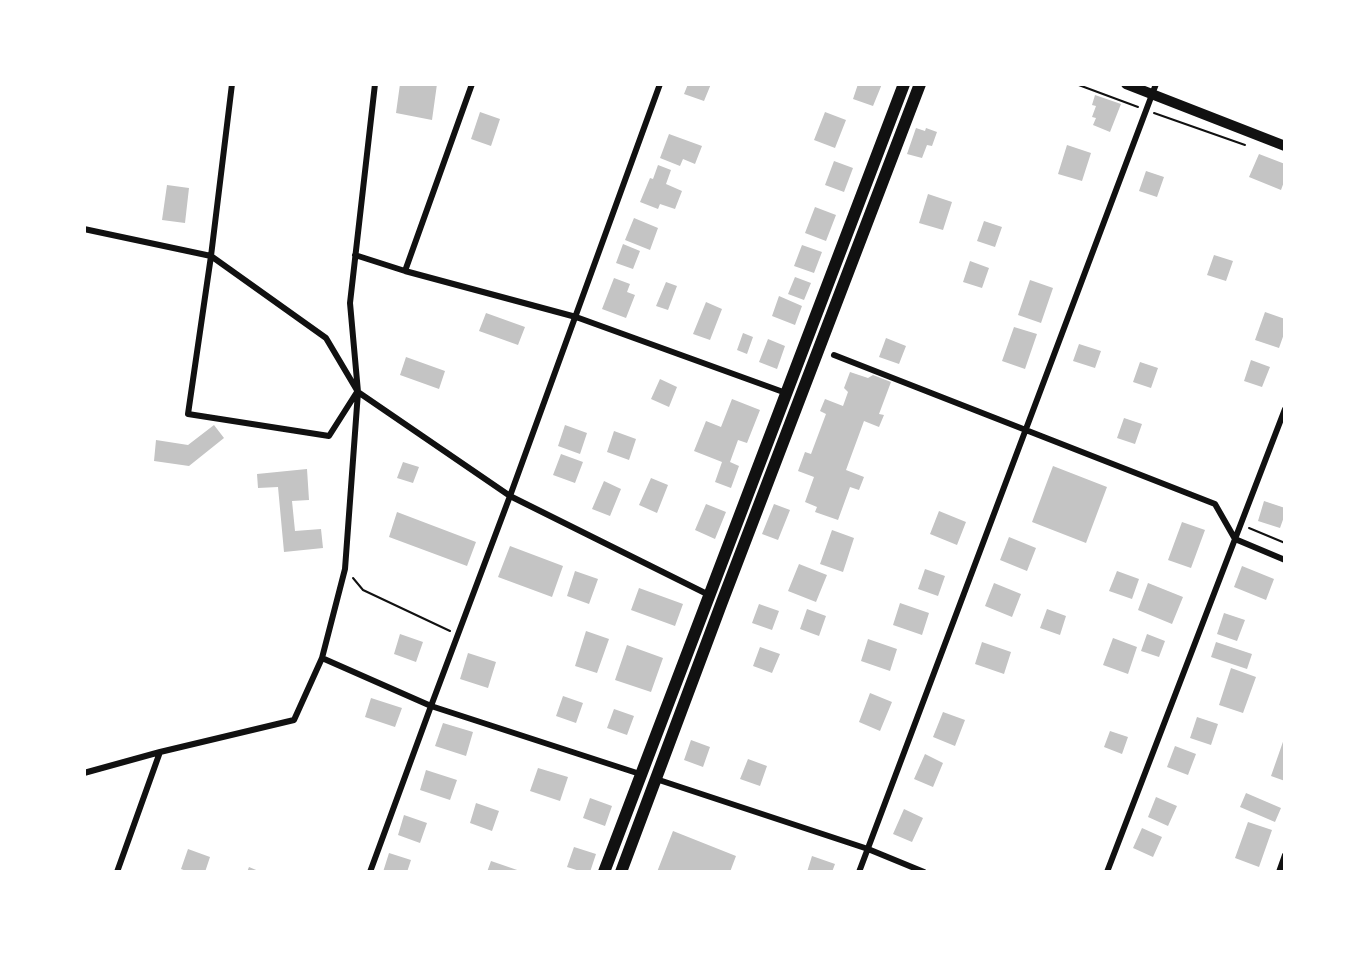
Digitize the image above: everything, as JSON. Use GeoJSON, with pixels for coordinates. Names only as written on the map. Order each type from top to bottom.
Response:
{"type":"FeatureCollection","features":[{"type":"Feature","properties":{"kind":"main road"},"geometry":{"type":"LineString","coordinates":[[604,872],[904,84]]}},
{"type":"Feature","properties":{"kind":"main road"},"geometry":{"type":"LineString","coordinates":[[621,872],[920,84]]}},
{"type":"Feature","properties":{"kind":"main road"},"geometry":{"type":"LineString","coordinates":[[786,393],[801,398]]}},
{"type":"Feature","properties":{"kind":"main road"},"geometry":{"type":"LineString","coordinates":[[709,595],[722,602]]}},
{"type":"Feature","properties":{"kind":"main road"},"geometry":{"type":"LineString","coordinates":[[640,774],[655,779]]}},
{"type":"Feature","properties":{"kind":"street"},"geometry":{"type":"LineString","coordinates":[[232,84],[211,256],[188,414],[329,436],[358,392]]}},
{"type":"Feature","properties":{"kind":"street"},"geometry":{"type":"LineString","coordinates":[[84,773],[294,720],[322,658],[345,569],[358,392],[350,303],[375,84]]}},
{"type":"Feature","properties":{"kind":"street"},"geometry":{"type":"LineString","coordinates":[[405,271],[472,84]]}},
{"type":"Feature","properties":{"kind":"street"},"geometry":{"type":"LineString","coordinates":[[370,872],[660,84]]}},
{"type":"Feature","properties":{"kind":"street"},"geometry":{"type":"LineString","coordinates":[[1126,84],[1154,89],[1285,146]]}},
{"type":"Feature","properties":{"kind":"street"},"geometry":{"type":"LineString","coordinates":[[859,872],[1154,89]]}},
{"type":"Feature","properties":{"kind":"street"},"geometry":{"type":"LineString","coordinates":[[84,229],[211,256],[327,338],[358,392],[510,496],[709,595]]}},
{"type":"Feature","properties":{"kind":"street"},"geometry":{"type":"LineString","coordinates":[[355,255],[405,271],[576,317],[786,393]]}},
{"type":"Feature","properties":{"kind":"street"},"geometry":{"type":"LineString","coordinates":[[834,356],[1215,504],[1235,539],[1285,560]]}},
{"type":"Feature","properties":{"kind":"street"},"geometry":{"type":"LineString","coordinates":[[1107,872],[1285,409]]}},
{"type":"Feature","properties":{"kind":"street"},"geometry":{"type":"LineString","coordinates":[[322,658],[430,706],[640,774]]}},
{"type":"Feature","properties":{"kind":"street"},"geometry":{"type":"LineString","coordinates":[[117,872],[160,752]]}},
{"type":"Feature","properties":{"kind":"street"},"geometry":{"type":"LineString","coordinates":[[655,779],[868,849],[924,872]]}},
{"type":"Feature","properties":{"kind":"street"},"geometry":{"type":"LineString","coordinates":[[1279,872],[1285,855]]}},
{"type":"Feature","properties":{"kind":"path"},"geometry":{"type":"LineString","coordinates":[[1076,84],[1253,148]]}},
{"type":"Feature","properties":{"kind":"path"},"geometry":{"type":"LineString","coordinates":[[1240,525],[1285,543]]}},
{"type":"Feature","properties":{"kind":"path"},"geometry":{"type":"LineString","coordinates":[[345,569],[363,590],[458,635]]}},
{"type":"Feature","properties":{"kind":"building"},"geometry":{"type":"Polygon","coordinates":[[[400,84],[437,84],[432,120],[396,113],[400,84]]]}},
{"type":"Feature","properties":{"kind":"building"},"geometry":{"type":"Polygon","coordinates":[[[688,84],[711,84],[704,101],[684,94],[688,84]]]}},
{"type":"Feature","properties":{"kind":"building"},"geometry":{"type":"Polygon","coordinates":[[[858,84],[882,84],[873,106],[853,99],[858,84]]]}},
{"type":"Feature","properties":{"kind":"building"},"geometry":{"type":"Polygon","coordinates":[[[1095,95],[1121,104],[1110,132],[1093,125],[1096,118],[1092,117],[1096,106],[1092,105],[1095,95]]]}},
{"type":"Feature","properties":{"kind":"building"},"geometry":{"type":"Polygon","coordinates":[[[480,112],[500,119],[491,146],[471,139],[480,112]]]}},
{"type":"Feature","properties":{"kind":"building"},"geometry":{"type":"Polygon","coordinates":[[[825,112],[846,120],[835,148],[814,140],[825,112]]]}},
{"type":"Feature","properties":{"kind":"building"},"geometry":{"type":"Polygon","coordinates":[[[916,128],[925,131],[926,128],[937,132],[932,146],[927,145],[922,158],[907,154],[916,128]]]}},
{"type":"Feature","properties":{"kind":"building"},"geometry":{"type":"Polygon","coordinates":[[[669,134],[702,146],[695,164],[683,159],[680,166],[660,158],[669,134]]]}},
{"type":"Feature","properties":{"kind":"building"},"geometry":{"type":"Polygon","coordinates":[[[1067,145],[1091,153],[1082,181],[1058,174],[1067,145]]]}},
{"type":"Feature","properties":{"kind":"building"},"geometry":{"type":"Polygon","coordinates":[[[1259,154],[1285,164],[1285,179],[1281,190],[1249,177],[1259,154]]]}},
{"type":"Feature","properties":{"kind":"building"},"geometry":{"type":"Polygon","coordinates":[[[834,161],[853,168],[844,192],[825,185],[834,161]]]}},
{"type":"Feature","properties":{"kind":"building"},"geometry":{"type":"Polygon","coordinates":[[[658,165],[671,170],[666,184],[682,191],[675,209],[660,204],[658,209],[640,202],[658,165]]]}},
{"type":"Feature","properties":{"kind":"building"},"geometry":{"type":"Polygon","coordinates":[[[1146,171],[1164,177],[1157,197],[1139,191],[1146,171]]]}},
{"type":"Feature","properties":{"kind":"building"},"geometry":{"type":"Polygon","coordinates":[[[167,185],[189,188],[185,223],[162,220],[167,185]]]}},
{"type":"Feature","properties":{"kind":"building"},"geometry":{"type":"Polygon","coordinates":[[[928,194],[952,202],[943,230],[919,223],[928,194]]]}},
{"type":"Feature","properties":{"kind":"building"},"geometry":{"type":"Polygon","coordinates":[[[815,207],[836,215],[826,241],[805,233],[815,207]]]}},
{"type":"Feature","properties":{"kind":"building"},"geometry":{"type":"Polygon","coordinates":[[[634,218],[658,228],[650,250],[625,240],[634,218]]]}},
{"type":"Feature","properties":{"kind":"building"},"geometry":{"type":"Polygon","coordinates":[[[984,221],[1002,227],[995,247],[977,241],[984,221]]]}},
{"type":"Feature","properties":{"kind":"building"},"geometry":{"type":"Polygon","coordinates":[[[623,244],[640,251],[633,269],[616,263],[623,244]]]}},
{"type":"Feature","properties":{"kind":"building"},"geometry":{"type":"Polygon","coordinates":[[[802,245],[822,252],[814,273],[794,266],[802,245]]]}},
{"type":"Feature","properties":{"kind":"building"},"geometry":{"type":"Polygon","coordinates":[[[1214,255],[1233,261],[1226,281],[1207,275],[1214,255]]]}},
{"type":"Feature","properties":{"kind":"building"},"geometry":{"type":"Polygon","coordinates":[[[970,261],[989,268],[982,288],[963,282],[970,261]]]}},
{"type":"Feature","properties":{"kind":"building"},"geometry":{"type":"Polygon","coordinates":[[[795,277],[811,283],[804,300],[788,294],[795,277]]]}},
{"type":"Feature","properties":{"kind":"building"},"geometry":{"type":"Polygon","coordinates":[[[614,278],[630,284],[627,292],[635,295],[626,318],[602,309],[614,278]]]}},
{"type":"Feature","properties":{"kind":"building"},"geometry":{"type":"Polygon","coordinates":[[[1030,280],[1053,288],[1041,323],[1018,315],[1030,280]]]}},
{"type":"Feature","properties":{"kind":"building"},"geometry":{"type":"Polygon","coordinates":[[[666,282],[677,286],[668,310],[656,306],[666,282]]]}},
{"type":"Feature","properties":{"kind":"building"},"geometry":{"type":"Polygon","coordinates":[[[779,296],[802,306],[795,325],[772,316],[779,296]]]}},
{"type":"Feature","properties":{"kind":"building"},"geometry":{"type":"Polygon","coordinates":[[[706,302],[722,309],[710,340],[693,334],[706,302]]]}},
{"type":"Feature","properties":{"kind":"building"},"geometry":{"type":"Polygon","coordinates":[[[1265,312],[1285,319],[1285,331],[1279,348],[1255,340],[1265,312]]]}},
{"type":"Feature","properties":{"kind":"building"},"geometry":{"type":"Polygon","coordinates":[[[486,313],[525,327],[518,345],[479,331],[486,313]]]}},
{"type":"Feature","properties":{"kind":"building"},"geometry":{"type":"Polygon","coordinates":[[[1014,327],[1037,334],[1025,369],[1002,361],[1014,327]]]}},
{"type":"Feature","properties":{"kind":"building"},"geometry":{"type":"Polygon","coordinates":[[[743,333],[753,337],[747,354],[737,350],[743,333]]]}},
{"type":"Feature","properties":{"kind":"building"},"geometry":{"type":"Polygon","coordinates":[[[886,338],[906,346],[899,364],[879,357],[886,338]]]}},
{"type":"Feature","properties":{"kind":"building"},"geometry":{"type":"Polygon","coordinates":[[[768,339],[785,346],[777,369],[759,362],[768,339]]]}},
{"type":"Feature","properties":{"kind":"building"},"geometry":{"type":"Polygon","coordinates":[[[1079,344],[1101,351],[1095,368],[1073,361],[1079,344]]]}},
{"type":"Feature","properties":{"kind":"building"},"geometry":{"type":"Polygon","coordinates":[[[406,357],[445,371],[439,389],[400,375],[406,357]]]}},
{"type":"Feature","properties":{"kind":"building"},"geometry":{"type":"Polygon","coordinates":[[[1251,360],[1270,367],[1262,387],[1244,381],[1251,360]]]}},
{"type":"Feature","properties":{"kind":"building"},"geometry":{"type":"Polygon","coordinates":[[[1140,362],[1158,368],[1151,388],[1133,382],[1140,362]]]}},
{"type":"Feature","properties":{"kind":"building"},"geometry":{"type":"Polygon","coordinates":[[[850,372],[868,378],[873,375],[891,382],[879,414],[884,415],[879,427],[864,421],[846,470],[864,477],[859,490],[850,487],[838,520],[815,512],[817,507],[805,502],[814,477],[798,471],[805,452],[811,454],[826,414],[820,411],[825,399],[843,406],[848,392],[844,388],[850,372]]]}},
{"type":"Feature","properties":{"kind":"building"},"geometry":{"type":"Polygon","coordinates":[[[660,379],[677,387],[669,407],[651,399],[660,379]]]}},
{"type":"Feature","properties":{"kind":"building"},"geometry":{"type":"Polygon","coordinates":[[[732,399],[760,410],[747,443],[738,440],[730,462],[739,466],[731,488],[715,482],[722,462],[694,451],[706,421],[721,427],[732,399]]]}},
{"type":"Feature","properties":{"kind":"building"},"geometry":{"type":"Polygon","coordinates":[[[1124,418],[1142,424],[1135,444],[1117,438],[1124,418]]]}},
{"type":"Feature","properties":{"kind":"building"},"geometry":{"type":"Polygon","coordinates":[[[214,425],[224,438],[189,466],[154,461],[156,440],[188,445],[214,425]]]}},
{"type":"Feature","properties":{"kind":"building"},"geometry":{"type":"Polygon","coordinates":[[[565,425],[587,433],[580,454],[558,446],[565,425]]]}},
{"type":"Feature","properties":{"kind":"building"},"geometry":{"type":"Polygon","coordinates":[[[614,431],[636,439],[629,460],[607,452],[614,431]]]}},
{"type":"Feature","properties":{"kind":"building"},"geometry":{"type":"Polygon","coordinates":[[[561,454],[583,462],[575,483],[553,475],[561,454]]]}},
{"type":"Feature","properties":{"kind":"building"},"geometry":{"type":"Polygon","coordinates":[[[403,462],[419,467],[413,483],[397,478],[403,462]]]}},
{"type":"Feature","properties":{"kind":"building"},"geometry":{"type":"Polygon","coordinates":[[[1053,466],[1107,487],[1086,543],[1032,522],[1053,466]]]}},
{"type":"Feature","properties":{"kind":"building"},"geometry":{"type":"Polygon","coordinates":[[[307,469],[309,500],[292,501],[295,531],[321,529],[323,548],[284,552],[278,487],[258,488],[257,474],[307,469]]]}},
{"type":"Feature","properties":{"kind":"building"},"geometry":{"type":"Polygon","coordinates":[[[651,478],[668,485],[657,513],[639,505],[651,478]]]}},
{"type":"Feature","properties":{"kind":"building"},"geometry":{"type":"Polygon","coordinates":[[[604,481],[621,489],[610,516],[592,509],[604,481]]]}},
{"type":"Feature","properties":{"kind":"building"},"geometry":{"type":"Polygon","coordinates":[[[1264,501],[1285,508],[1280,528],[1258,521],[1264,501]]]}},
{"type":"Feature","properties":{"kind":"building"},"geometry":{"type":"Polygon","coordinates":[[[706,504],[726,512],[715,539],[695,530],[706,504]]]}},
{"type":"Feature","properties":{"kind":"building"},"geometry":{"type":"Polygon","coordinates":[[[774,504],[790,510],[778,540],[762,534],[774,504]]]}},
{"type":"Feature","properties":{"kind":"building"},"geometry":{"type":"Polygon","coordinates":[[[939,511],[966,522],[957,545],[930,534],[939,511]]]}},
{"type":"Feature","properties":{"kind":"building"},"geometry":{"type":"Polygon","coordinates":[[[397,512],[476,542],[467,566],[389,537],[397,512]]]}},
{"type":"Feature","properties":{"kind":"building"},"geometry":{"type":"Polygon","coordinates":[[[1182,522],[1205,530],[1191,568],[1168,560],[1182,522]]]}},
{"type":"Feature","properties":{"kind":"building"},"geometry":{"type":"Polygon","coordinates":[[[832,530],[854,538],[843,572],[820,564],[832,530]]]}},
{"type":"Feature","properties":{"kind":"building"},"geometry":{"type":"Polygon","coordinates":[[[1009,537],[1036,548],[1027,571],[1000,560],[1009,537]]]}},
{"type":"Feature","properties":{"kind":"building"},"geometry":{"type":"Polygon","coordinates":[[[510,546],[563,566],[552,597],[498,577],[510,546]]]}},
{"type":"Feature","properties":{"kind":"building"},"geometry":{"type":"Polygon","coordinates":[[[799,564],[827,575],[816,602],[788,591],[799,564]]]}},
{"type":"Feature","properties":{"kind":"building"},"geometry":{"type":"Polygon","coordinates":[[[1242,566],[1274,579],[1266,600],[1234,587],[1242,566]]]}},
{"type":"Feature","properties":{"kind":"building"},"geometry":{"type":"Polygon","coordinates":[[[925,569],[945,576],[938,596],[918,589],[925,569]]]}},
{"type":"Feature","properties":{"kind":"building"},"geometry":{"type":"Polygon","coordinates":[[[575,571],[598,579],[589,604],[567,596],[575,571]]]}},
{"type":"Feature","properties":{"kind":"building"},"geometry":{"type":"Polygon","coordinates":[[[1117,571],[1139,579],[1132,599],[1109,591],[1117,571]]]}},
{"type":"Feature","properties":{"kind":"building"},"geometry":{"type":"Polygon","coordinates":[[[994,583],[1021,594],[1012,617],[985,606],[994,583]]]}},
{"type":"Feature","properties":{"kind":"building"},"geometry":{"type":"Polygon","coordinates":[[[1148,583],[1183,597],[1172,624],[1138,610],[1148,583]]]}},
{"type":"Feature","properties":{"kind":"building"},"geometry":{"type":"Polygon","coordinates":[[[639,588],[683,604],[675,626],[631,610],[639,588]]]}},
{"type":"Feature","properties":{"kind":"building"},"geometry":{"type":"Polygon","coordinates":[[[900,603],[929,613],[922,635],[893,625],[900,603]]]}},
{"type":"Feature","properties":{"kind":"building"},"geometry":{"type":"Polygon","coordinates":[[[759,604],[779,611],[772,630],[752,623],[759,604]]]}},
{"type":"Feature","properties":{"kind":"building"},"geometry":{"type":"Polygon","coordinates":[[[807,609],[826,616],[819,636],[800,629],[807,609]]]}},
{"type":"Feature","properties":{"kind":"building"},"geometry":{"type":"Polygon","coordinates":[[[1047,609],[1066,616],[1060,635],[1040,628],[1047,609]]]}},
{"type":"Feature","properties":{"kind":"building"},"geometry":{"type":"Polygon","coordinates":[[[1224,613],[1245,620],[1237,641],[1217,634],[1224,613]]]}},
{"type":"Feature","properties":{"kind":"building"},"geometry":{"type":"Polygon","coordinates":[[[586,631],[609,639],[597,673],[575,666],[586,631]]]}},
{"type":"Feature","properties":{"kind":"building"},"geometry":{"type":"Polygon","coordinates":[[[400,634],[423,642],[416,662],[394,654],[400,634]]]}},
{"type":"Feature","properties":{"kind":"building"},"geometry":{"type":"Polygon","coordinates":[[[1147,634],[1165,641],[1159,657],[1141,651],[1147,634]]]}},
{"type":"Feature","properties":{"kind":"building"},"geometry":{"type":"Polygon","coordinates":[[[1113,638],[1137,647],[1128,674],[1103,665],[1113,638]]]}},
{"type":"Feature","properties":{"kind":"building"},"geometry":{"type":"Polygon","coordinates":[[[868,639],[897,649],[890,671],[861,661],[868,639]]]}},
{"type":"Feature","properties":{"kind":"building"},"geometry":{"type":"Polygon","coordinates":[[[982,642],[1011,652],[1004,674],[975,664],[982,642]]]}},
{"type":"Feature","properties":{"kind":"building"},"geometry":{"type":"Polygon","coordinates":[[[1216,642],[1252,654],[1247,669],[1211,657],[1216,642]]]}},
{"type":"Feature","properties":{"kind":"building"},"geometry":{"type":"Polygon","coordinates":[[[627,645],[663,658],[651,692],[615,680],[627,645]]]}},
{"type":"Feature","properties":{"kind":"building"},"geometry":{"type":"Polygon","coordinates":[[[760,647],[780,654],[772,673],[753,666],[760,647]]]}},
{"type":"Feature","properties":{"kind":"building"},"geometry":{"type":"Polygon","coordinates":[[[468,653],[496,662],[488,688],[460,679],[468,653]]]}},
{"type":"Feature","properties":{"kind":"building"},"geometry":{"type":"Polygon","coordinates":[[[1231,668],[1256,677],[1243,713],[1219,705],[1231,668]]]}},
{"type":"Feature","properties":{"kind":"building"},"geometry":{"type":"Polygon","coordinates":[[[870,693],[892,702],[880,731],[859,722],[870,693]]]}},
{"type":"Feature","properties":{"kind":"building"},"geometry":{"type":"Polygon","coordinates":[[[563,696],[583,703],[576,723],[556,716],[563,696]]]}},
{"type":"Feature","properties":{"kind":"building"},"geometry":{"type":"Polygon","coordinates":[[[371,698],[402,708],[395,727],[365,717],[371,698]]]}},
{"type":"Feature","properties":{"kind":"building"},"geometry":{"type":"Polygon","coordinates":[[[614,709],[634,716],[627,735],[607,728],[614,709]]]}},
{"type":"Feature","properties":{"kind":"building"},"geometry":{"type":"Polygon","coordinates":[[[943,712],[965,720],[955,746],[933,737],[943,712]]]}},
{"type":"Feature","properties":{"kind":"building"},"geometry":{"type":"Polygon","coordinates":[[[1197,717],[1218,724],[1211,745],[1190,738],[1197,717]]]}},
{"type":"Feature","properties":{"kind":"building"},"geometry":{"type":"Polygon","coordinates":[[[443,723],[473,732],[466,756],[435,746],[443,723]]]}},
{"type":"Feature","properties":{"kind":"building"},"geometry":{"type":"Polygon","coordinates":[[[1110,731],[1128,737],[1122,754],[1104,747],[1110,731]]]}},
{"type":"Feature","properties":{"kind":"building"},"geometry":{"type":"Polygon","coordinates":[[[1285,736],[1285,781],[1271,776],[1285,736]]]}},
{"type":"Feature","properties":{"kind":"building"},"geometry":{"type":"Polygon","coordinates":[[[691,740],[710,747],[703,767],[684,760],[691,740]]]}},
{"type":"Feature","properties":{"kind":"building"},"geometry":{"type":"Polygon","coordinates":[[[1175,746],[1196,754],[1188,775],[1167,767],[1175,746]]]}},
{"type":"Feature","properties":{"kind":"building"},"geometry":{"type":"Polygon","coordinates":[[[925,754],[943,763],[933,787],[914,779],[925,754]]]}},
{"type":"Feature","properties":{"kind":"building"},"geometry":{"type":"Polygon","coordinates":[[[748,759],[767,766],[760,786],[740,779],[748,759]]]}},
{"type":"Feature","properties":{"kind":"building"},"geometry":{"type":"Polygon","coordinates":[[[538,768],[568,777],[560,801],[530,791],[538,768]]]}},
{"type":"Feature","properties":{"kind":"building"},"geometry":{"type":"Polygon","coordinates":[[[426,770],[457,780],[450,800],[420,790],[426,770]]]}},
{"type":"Feature","properties":{"kind":"building"},"geometry":{"type":"Polygon","coordinates":[[[1246,793],[1281,808],[1275,822],[1240,807],[1246,793]]]}},
{"type":"Feature","properties":{"kind":"building"},"geometry":{"type":"Polygon","coordinates":[[[1156,797],[1177,806],[1168,826],[1148,817],[1156,797]]]}},
{"type":"Feature","properties":{"kind":"building"},"geometry":{"type":"Polygon","coordinates":[[[590,798],[612,806],[605,826],[583,818],[590,798]]]}},
{"type":"Feature","properties":{"kind":"building"},"geometry":{"type":"Polygon","coordinates":[[[476,803],[499,811],[492,831],[470,823],[476,803]]]}},
{"type":"Feature","properties":{"kind":"building"},"geometry":{"type":"Polygon","coordinates":[[[904,809],[923,818],[912,842],[893,834],[904,809]]]}},
{"type":"Feature","properties":{"kind":"building"},"geometry":{"type":"Polygon","coordinates":[[[404,815],[427,823],[420,843],[398,835],[404,815]]]}},
{"type":"Feature","properties":{"kind":"building"},"geometry":{"type":"Polygon","coordinates":[[[1248,822],[1272,830],[1259,867],[1235,858],[1248,822]]]}},
{"type":"Feature","properties":{"kind":"building"},"geometry":{"type":"Polygon","coordinates":[[[1142,828],[1162,837],[1153,857],[1133,848],[1142,828]]]}},
{"type":"Feature","properties":{"kind":"building"},"geometry":{"type":"Polygon","coordinates":[[[673,831],[736,856],[730,872],[657,872],[673,831]]]}},
{"type":"Feature","properties":{"kind":"building"},"geometry":{"type":"Polygon","coordinates":[[[574,847],[596,854],[590,872],[567,867],[574,847]]]}},
{"type":"Feature","properties":{"kind":"building"},"geometry":{"type":"Polygon","coordinates":[[[188,849],[210,857],[205,872],[189,872],[181,869],[188,849]]]}},
{"type":"Feature","properties":{"kind":"building"},"geometry":{"type":"Polygon","coordinates":[[[389,853],[411,860],[407,872],[383,872],[389,853]]]}},
{"type":"Feature","properties":{"kind":"building"},"geometry":{"type":"Polygon","coordinates":[[[812,856],[835,864],[832,872],[807,872],[812,856]]]}},
{"type":"Feature","properties":{"kind":"building"},"geometry":{"type":"Polygon","coordinates":[[[491,861],[523,872],[487,872],[491,861]]]}},
{"type":"Feature","properties":{"kind":"building"},"geometry":{"type":"Polygon","coordinates":[[[249,867],[261,872],[247,872],[249,867]]]}}]}
